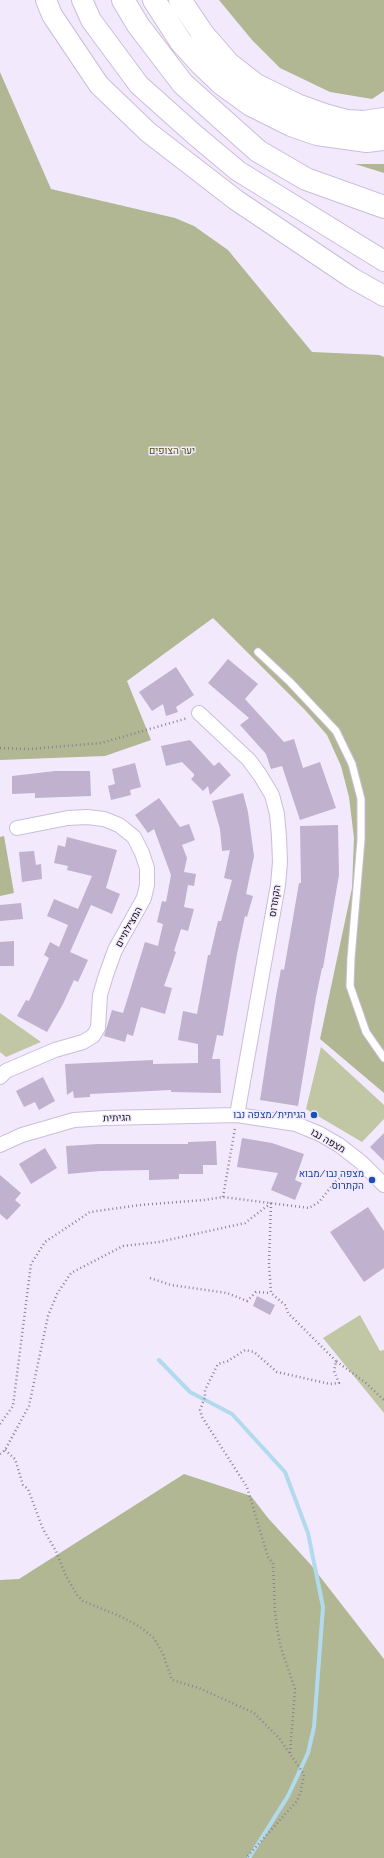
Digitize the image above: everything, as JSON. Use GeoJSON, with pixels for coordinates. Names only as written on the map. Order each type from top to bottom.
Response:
{"type":"FeatureCollection","features":[{"type":"Feature","properties":{"kind":"highway"},"geometry":{"type":"LineString","coordinates":[[123,0],[138,25],[183,84],[258,151],[306,179],[384,207]]}},
{"type":"Feature","properties":{"kind":"highway"},"geometry":{"type":"LineString","coordinates":[[154,0],[169,25],[201,64],[222,84],[251,105],[291,124],[317,134],[368,141],[384,139]]}},
{"type":"Feature","properties":{"kind":"highway"},"geometry":{"type":"LineString","coordinates":[[180,0],[203,34],[229,64],[256,85],[297,105],[325,116],[359,122],[384,119]]}},
{"type":"Feature","properties":{"kind":"main road"},"geometry":{"type":"LineString","coordinates":[[46,0],[52,15],[99,85],[148,132],[236,200],[352,278],[384,296]]}},
{"type":"Feature","properties":{"kind":"main road"},"geometry":{"type":"LineString","coordinates":[[82,0],[91,20],[140,85],[196,135],[238,171],[384,261]]}},
{"type":"Feature","properties":{"kind":"street","name":"הקתרוס"},"geometry":{"type":"LineString","coordinates":[[199,714],[244,755],[260,775],[272,795],[277,814],[280,862],[278,885],[237,1115]]}},
{"type":"Feature","properties":{"kind":"street","name":"המצילתיים"},"geometry":{"type":"LineString","coordinates":[[0,1076],[6,1071],[55,1050],[83,1042],[93,1036],[98,1028],[100,995],[106,975],[115,950],[144,898],[147,885],[147,868],[142,853],[134,837],[119,825],[104,819],[87,817],[68,818],[17,828]]}},
{"type":"Feature","properties":{"kind":"street","name":"הגיתית"},"geometry":{"type":"LineString","coordinates":[[0,1143],[47,1126],[74,1120],[237,1115]]}},
{"type":"Feature","properties":{"kind":"street","name":"מצפה נבו"},"geometry":{"type":"LineString","coordinates":[[237,1115],[296,1124],[320,1134],[339,1145],[361,1162],[384,1185]]}},
{"type":"Feature","properties":{"kind":"lane"},"geometry":{"type":"LineString","coordinates":[[258,652],[290,682],[336,731],[352,764],[361,799],[361,840],[350,986],[366,1032],[384,1058]]}},
{"type":"Feature","properties":{"kind":"path"},"geometry":{"type":"LineString","coordinates":[[0,748],[30,749],[101,743],[184,720],[199,714]]}},
{"type":"Feature","properties":{"kind":"path"},"geometry":{"type":"LineString","coordinates":[[223,1197],[237,1115]]}},
{"type":"Feature","properties":{"kind":"path"},"geometry":{"type":"LineString","coordinates":[[0,1424],[13,1406],[31,1264],[45,1242],[90,1212],[140,1205],[223,1197],[309,1208],[319,1202],[335,1182],[361,1162]]}},
{"type":"Feature","properties":{"kind":"path"},"geometry":{"type":"LineString","coordinates":[[271,1202],[269,1264],[271,1293]]}},
{"type":"Feature","properties":{"kind":"path"},"geometry":{"type":"LineString","coordinates":[[0,1454],[5,1450],[29,1406],[48,1316],[57,1294],[71,1273],[123,1246],[159,1242],[245,1224],[271,1202]]}},
{"type":"Feature","properties":{"kind":"path"},"geometry":{"type":"LineString","coordinates":[[150,1278],[171,1285],[226,1293],[247,1301],[256,1292],[271,1293],[285,1305],[288,1313],[336,1361],[366,1383],[384,1400]]}},
{"type":"Feature","properties":{"kind":"path"},"geometry":{"type":"LineString","coordinates":[[290,1753],[295,1688],[281,1648],[277,1628],[273,1563],[268,1557],[247,1487],[212,1434],[200,1410],[205,1397],[205,1390],[218,1364],[228,1361],[245,1350],[254,1352],[277,1372],[330,1384],[338,1382],[334,1371],[336,1361]]}},
{"type":"Feature","properties":{"kind":"path"},"geometry":{"type":"LineString","coordinates":[[5,1450],[15,1458],[23,1486],[28,1488],[43,1530],[56,1551],[65,1574],[77,1595],[84,1601],[122,1617],[140,1627],[154,1638],[163,1654],[172,1680],[199,1688],[254,1713],[279,1738],[304,1774],[301,1791],[297,1801],[246,1858]]}},
{"type":"Feature","properties":{"kind":"green space"},"geometry":{"type":"Polygon","coordinates":[[[219,0],[384,0],[384,91],[372,99],[330,92],[280,68],[252,40],[219,0]]]}},
{"type":"Feature","properties":{"kind":"green space","name":"יער הצופים"},"geometry":{"type":"Polygon","coordinates":[[[0,72],[51,189],[175,218],[194,226],[228,250],[312,352],[379,355],[384,357],[384,1093],[320,1039],[352,888],[354,838],[349,797],[341,766],[327,735],[305,710],[213,618],[127,681],[151,740],[105,756],[0,760],[0,72]]]}},
{"type":"Feature","properties":{"kind":"green space"},"geometry":{"type":"Polygon","coordinates":[[[355,164],[384,164],[384,173],[355,164]]]}},
{"type":"Feature","properties":{"kind":"green space"},"geometry":{"type":"Polygon","coordinates":[[[4,836],[14,893],[0,896],[0,837],[4,836]]]}},
{"type":"Feature","properties":{"kind":"green space"},"geometry":{"type":"Polygon","coordinates":[[[0,1013],[41,1042],[6,1057],[0,1052],[0,1013]]]}},
{"type":"Feature","properties":{"kind":"green space"},"geometry":{"type":"Polygon","coordinates":[[[321,1047],[384,1105],[384,1119],[362,1142],[306,1109],[321,1047]]]}},
{"type":"Feature","properties":{"kind":"green space"},"geometry":{"type":"Polygon","coordinates":[[[360,1315],[380,1351],[384,1350],[384,1413],[323,1338],[360,1315]]]}},
{"type":"Feature","properties":{"kind":"green space"},"geometry":{"type":"Polygon","coordinates":[[[184,1474],[251,1496],[268,1518],[311,1565],[384,1659],[384,1858],[0,1858],[0,1580],[19,1579],[184,1474]]]}},
{"type":"Feature","properties":{"kind":"building"},"geometry":{"type":"Polygon","coordinates":[[[228,659],[258,684],[245,699],[284,742],[294,739],[303,768],[320,762],[336,808],[300,820],[282,766],[271,769],[266,754],[240,725],[249,718],[208,683],[228,659]]]}},
{"type":"Feature","properties":{"kind":"building"},"geometry":{"type":"Polygon","coordinates":[[[176,667],[194,695],[176,707],[178,712],[166,716],[163,704],[152,711],[139,692],[176,667]]]}},
{"type":"Feature","properties":{"kind":"building"},"geometry":{"type":"Polygon","coordinates":[[[190,740],[214,766],[219,762],[231,775],[210,795],[208,786],[203,791],[191,779],[194,774],[182,762],[166,766],[161,746],[190,740]]]}},
{"type":"Feature","properties":{"kind":"building"},"geometry":{"type":"Polygon","coordinates":[[[135,763],[141,787],[130,790],[131,795],[111,800],[108,786],[115,784],[112,769],[135,763]]]}},
{"type":"Feature","properties":{"kind":"building"},"geometry":{"type":"Polygon","coordinates":[[[55,771],[90,771],[91,796],[35,798],[35,793],[12,794],[12,776],[55,771]]]}},
{"type":"Feature","properties":{"kind":"building"},"geometry":{"type":"Polygon","coordinates":[[[243,793],[248,812],[254,856],[246,894],[253,896],[247,917],[245,916],[223,1036],[217,1035],[212,1059],[220,1059],[221,1093],[171,1092],[171,1090],[90,1094],[90,1097],[74,1098],[73,1091],[67,1095],[65,1064],[153,1060],[153,1064],[198,1063],[198,1044],[178,1040],[183,1011],[197,1014],[208,955],[210,955],[218,921],[221,921],[232,880],[224,878],[230,850],[222,851],[220,829],[212,801],[243,793]]]}},
{"type":"Feature","properties":{"kind":"building"},"geometry":{"type":"Polygon","coordinates":[[[159,798],[180,827],[189,824],[195,840],[182,845],[187,858],[184,872],[196,874],[194,886],[188,885],[184,907],[194,909],[188,931],[181,929],[174,951],[176,952],[164,986],[172,988],[165,1014],[141,1007],[133,1036],[127,1034],[125,1042],[104,1036],[112,1010],[123,1013],[145,942],[158,946],[163,924],[157,922],[162,901],[166,902],[171,875],[154,829],[148,833],[135,815],[159,798]]]}},
{"type":"Feature","properties":{"kind":"building"},"geometry":{"type":"Polygon","coordinates":[[[338,825],[339,875],[323,968],[316,997],[298,1106],[260,1100],[281,969],[284,970],[299,883],[301,883],[300,826],[338,825]]]}},
{"type":"Feature","properties":{"kind":"building"},"geometry":{"type":"Polygon","coordinates":[[[67,837],[117,850],[106,888],[120,894],[112,914],[91,905],[70,952],[88,960],[78,982],[74,980],[63,1004],[47,1032],[17,1016],[26,1000],[29,1001],[49,958],[44,955],[50,942],[59,947],[68,925],[47,916],[54,899],[78,909],[92,876],[67,870],[68,866],[54,863],[58,845],[65,847],[67,837]]]}},
{"type":"Feature","properties":{"kind":"building"},"geometry":{"type":"Polygon","coordinates":[[[34,851],[36,865],[41,864],[42,879],[22,882],[19,852],[34,851]]]}},
{"type":"Feature","properties":{"kind":"building"},"geometry":{"type":"Polygon","coordinates":[[[21,903],[23,919],[0,921],[0,905],[21,903]]]}},
{"type":"Feature","properties":{"kind":"building"},"geometry":{"type":"Polygon","coordinates":[[[14,941],[14,966],[0,966],[0,942],[14,941]]]}},
{"type":"Feature","properties":{"kind":"building"},"geometry":{"type":"Polygon","coordinates":[[[43,1077],[55,1101],[39,1110],[35,1102],[24,1107],[16,1091],[43,1077]]]}},
{"type":"Feature","properties":{"kind":"building"},"geometry":{"type":"Polygon","coordinates":[[[384,1133],[384,1161],[370,1147],[384,1133]]]}},
{"type":"Feature","properties":{"kind":"building"},"geometry":{"type":"Polygon","coordinates":[[[242,1138],[272,1143],[304,1154],[295,1180],[302,1183],[295,1200],[271,1190],[278,1173],[237,1167],[242,1138]]]}},
{"type":"Feature","properties":{"kind":"building"},"geometry":{"type":"Polygon","coordinates":[[[216,1141],[217,1165],[203,1165],[203,1174],[179,1174],[179,1179],[149,1180],[149,1170],[100,1171],[68,1174],[66,1146],[98,1144],[188,1144],[188,1142],[216,1141]]]}},
{"type":"Feature","properties":{"kind":"building"},"geometry":{"type":"Polygon","coordinates":[[[45,1148],[57,1168],[31,1184],[19,1164],[45,1148]]]}},
{"type":"Feature","properties":{"kind":"building"},"geometry":{"type":"Polygon","coordinates":[[[0,1175],[21,1193],[15,1200],[21,1205],[7,1220],[0,1214],[0,1175]]]}},
{"type":"Feature","properties":{"kind":"building"},"geometry":{"type":"Polygon","coordinates":[[[368,1207],[384,1231],[384,1268],[364,1282],[330,1232],[368,1207]]]}},
{"type":"Feature","properties":{"kind":"building"},"geometry":{"type":"Polygon","coordinates":[[[257,1296],[275,1305],[270,1315],[253,1306],[257,1296]]]}},
{"type":"Feature","properties":{"kind":"waterway"},"geometry":{"type":"LineString","coordinates":[[159,1360],[190,1392],[232,1414],[285,1472],[308,1533],[323,1607],[314,1727],[308,1753],[288,1796],[249,1858]]}},
{"type":"Feature","properties":{"kind":"place","name":"הגיתית/מצפה נבו"},"geometry":{"type":"Point","coordinates":[314,1115]}},
{"type":"Feature","properties":{"kind":"place","name":"מצפה נבו/מבוא הקתרוס"},"geometry":{"type":"Point","coordinates":[372,1180]}}]}
